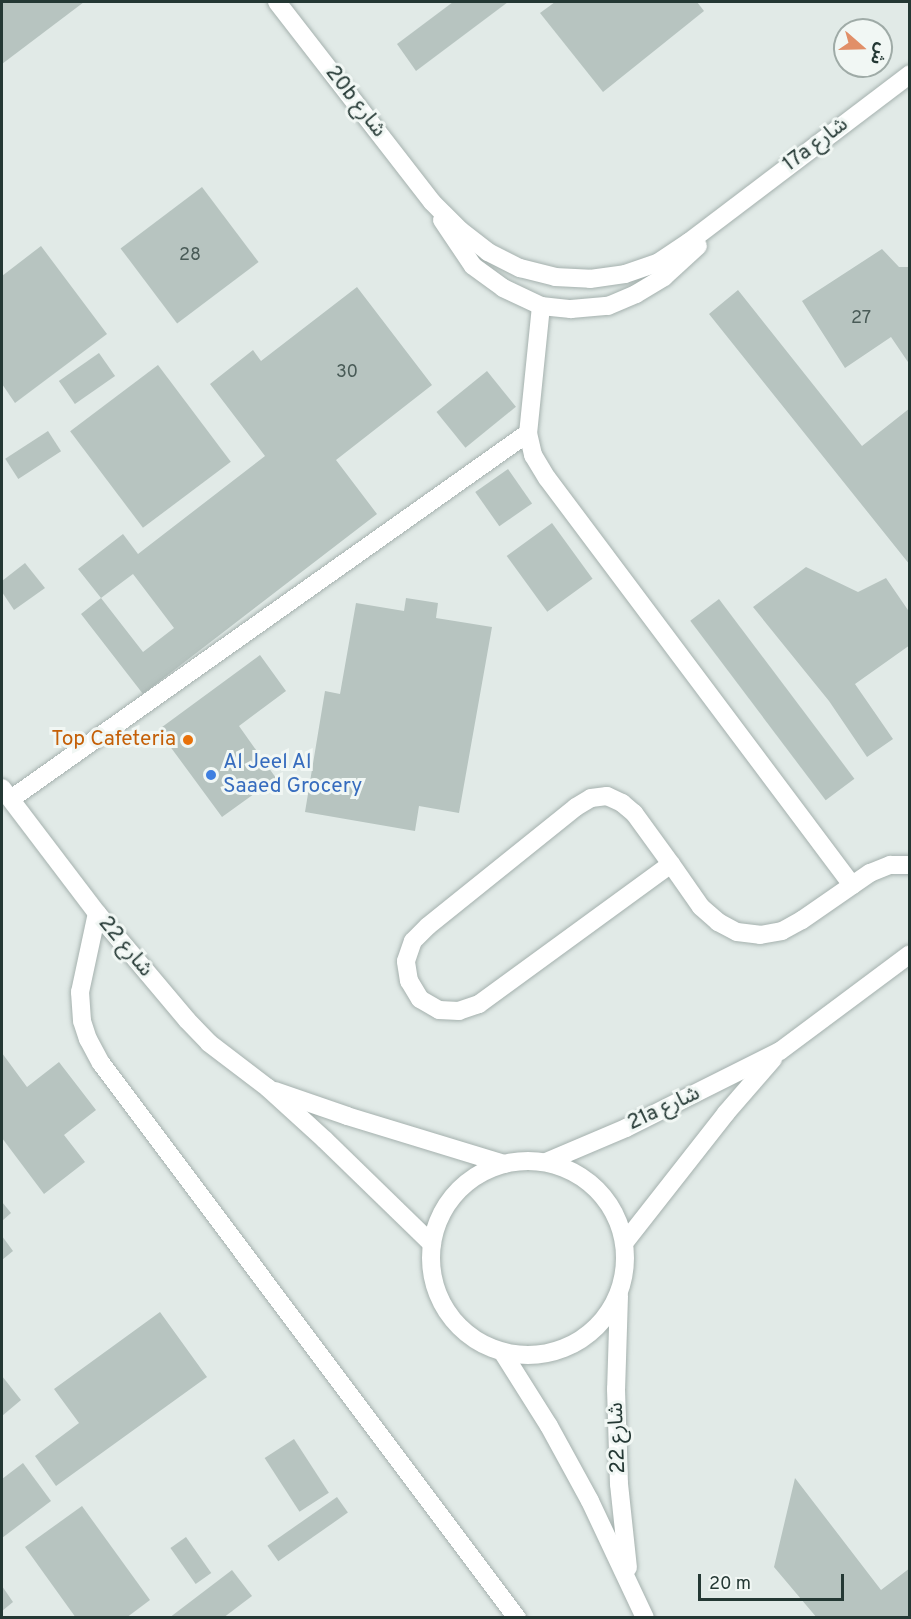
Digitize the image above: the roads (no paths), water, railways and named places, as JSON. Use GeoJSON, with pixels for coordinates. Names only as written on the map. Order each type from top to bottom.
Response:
{"type":"FeatureCollection","features":[{"type":"Feature","properties":{"kind":"street","name":"20b شارع"},"geometry":{"type":"LineString","coordinates":[[277,2],[432,202],[460,230],[488,252],[520,268],[555,277],[578,279],[625,274],[659,262],[722,217]]}},
{"type":"Feature","properties":{"kind":"street","name":"17a شارع"},"geometry":{"type":"LineString","coordinates":[[722,217],[909,74]]}},
{"type":"Feature","properties":{"kind":"street","name":"20b شارع"},"geometry":{"type":"LineString","coordinates":[[432,202],[451,236],[473,266],[503,288],[541,306],[571,309],[608,306],[636,294],[664,277],[694,251],[722,217]]}},
{"type":"Feature","properties":{"kind":"street"},"geometry":{"type":"LineString","coordinates":[[541,306],[528,433],[533,454],[547,478],[852,885]]}},
{"type":"Feature","properties":{"kind":"street"},"geometry":{"type":"LineString","coordinates":[[6,794],[528,433]]}},
{"type":"Feature","properties":{"kind":"street","name":"شارع 22"},"geometry":{"type":"LineString","coordinates":[[6,794],[97,914],[208,1043],[268,1088],[372,1184],[432,1244]]}},
{"type":"Feature","properties":{"kind":"street"},"geometry":{"type":"LineString","coordinates":[[671,864],[479,1004],[459,1011],[439,1010],[420,999],[409,981],[406,960],[413,941],[437,918],[591,798],[607,796],[622,803],[634,813],[671,864],[701,907],[718,922],[737,932],[760,935],[782,931],[802,920],[870,873],[890,865],[909,865]]}},
{"type":"Feature","properties":{"kind":"street"},"geometry":{"type":"LineString","coordinates":[[97,914],[80,992],[82,1022],[101,1063],[517,1617]]}},
{"type":"Feature","properties":{"kind":"street","name":"21a شارع"},"geometry":{"type":"LineString","coordinates":[[546,1162],[626,1128],[780,1051],[909,954]]}},
{"type":"Feature","properties":{"kind":"street","name":"21a شارع"},"geometry":{"type":"LineString","coordinates":[[625,1242],[726,1113],[780,1051]]}},
{"type":"Feature","properties":{"kind":"street","name":"شارع 22"},"geometry":{"type":"LineString","coordinates":[[268,1088],[347,1116],[504,1164]]}},
{"type":"Feature","properties":{"kind":"street"},"geometry":{"type":"LineString","coordinates":[[525,1161],[546,1162],[569,1169],[589,1182],[606,1199],[618,1220],[625,1242],[625,1268],[619,1293],[601,1324],[573,1346],[538,1356],[503,1353],[477,1342],[455,1324],[440,1300],[432,1272],[432,1244],[445,1209],[470,1180],[504,1164],[525,1161]]}},
{"type":"Feature","properties":{"kind":"street","name":"شارع 22"},"geometry":{"type":"LineString","coordinates":[[619,1293],[616,1389],[619,1484],[629,1581]]}},
{"type":"Feature","properties":{"kind":"street","name":"شارع 22"},"geometry":{"type":"LineString","coordinates":[[503,1353],[559,1445],[645,1617]]}},
{"type":"Feature","properties":{"kind":"place","name":"Top Cafeteria"},"geometry":{"type":"Point","coordinates":[188,740]}},
{"type":"Feature","properties":{"kind":"place","name":"Al Jeel Al Saaed Grocery"},"geometry":{"type":"Point","coordinates":[211,775]}}]}
